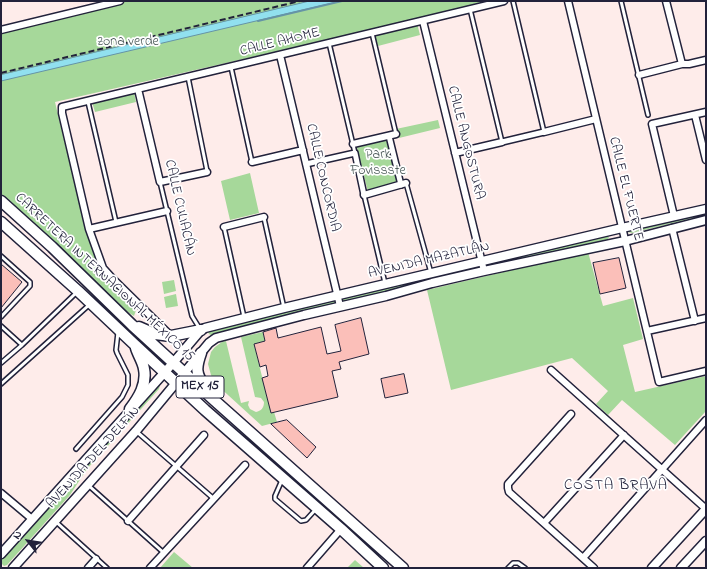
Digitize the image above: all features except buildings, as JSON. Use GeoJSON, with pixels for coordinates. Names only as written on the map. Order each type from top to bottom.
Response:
{"type":"FeatureCollection","features":[{"type":"Feature","properties":{"kind":"main road","name":"CARRETERA INTERNACIONAL MÉXICO 15"},"geometry":{"type":"LineString","coordinates":[[1,201],[52,247],[173,363],[403,568]]}},
{"type":"Feature","properties":{"kind":"main road","name":"CARRETERA INTERNACIONAL MÉXICO 15"},"geometry":{"type":"LineString","coordinates":[[1,222],[78,291],[205,410],[318,508],[384,568]]}},
{"type":"Feature","properties":{"kind":"main road"},"geometry":{"type":"LineString","coordinates":[[132,325],[156,334],[171,336],[201,330]]}},
{"type":"Feature","properties":{"kind":"main road"},"geometry":{"type":"LineString","coordinates":[[130,409],[143,389],[145,378],[144,367],[134,344]]}},
{"type":"Feature","properties":{"kind":"main road"},"geometry":{"type":"LineString","coordinates":[[201,353],[198,363],[198,376],[214,400]]}},
{"type":"Feature","properties":{"kind":"street"},"geometry":{"type":"LineString","coordinates":[[1,30],[120,1]]}},
{"type":"Feature","properties":{"kind":"street","name":"CALLE AHOME"},"geometry":{"type":"LineString","coordinates":[[89,229],[62,108],[504,1]]}},
{"type":"Feature","properties":{"kind":"street","name":"CALLE EL FUERTE"},"geometry":{"type":"LineString","coordinates":[[568,1],[659,382],[706,371]]}},
{"type":"Feature","properties":{"kind":"street"},"geometry":{"type":"LineString","coordinates":[[666,1],[682,64]]}},
{"type":"Feature","properties":{"kind":"street","name":"CALLE ANGOSTURA"},"geometry":{"type":"LineString","coordinates":[[423,21],[484,271]]}},
{"type":"Feature","properties":{"kind":"street","name":"CALLE CONCORDIA"},"geometry":{"type":"LineString","coordinates":[[280,55],[340,306]]}},
{"type":"Feature","properties":{"kind":"street"},"geometry":{"type":"LineString","coordinates":[[639,75],[682,64],[706,60]]}},
{"type":"Feature","properties":{"kind":"street","name":"CALLE CULIACÁN"},"geometry":{"type":"LineString","coordinates":[[138,89],[160,182]]}},
{"type":"Feature","properties":{"kind":"street"},"geometry":{"type":"LineString","coordinates":[[674,216],[652,124],[706,112]]}},
{"type":"Feature","properties":{"kind":"street"},"geometry":{"type":"LineString","coordinates":[[695,115],[706,160]]}},
{"type":"Feature","properties":{"kind":"street"},"geometry":{"type":"LineString","coordinates":[[455,154],[596,119]]}},
{"type":"Feature","properties":{"kind":"street"},"geometry":{"type":"LineString","coordinates":[[353,144],[396,134]]}},
{"type":"Feature","properties":{"kind":"street"},"geometry":{"type":"LineString","coordinates":[[306,164],[355,152],[364,195],[403,184],[389,136]]}},
{"type":"Feature","properties":{"kind":"street"},"geometry":{"type":"LineString","coordinates":[[252,162],[303,150]]}},
{"type":"Feature","properties":{"kind":"street"},"geometry":{"type":"LineString","coordinates":[[160,182],[207,172]]}},
{"type":"Feature","properties":{"kind":"street","name":"AVENIDA MAZATLÁN"},"geometry":{"type":"LineString","coordinates":[[201,330],[284,308],[706,209]]}},
{"type":"Feature","properties":{"kind":"street"},"geometry":{"type":"LineString","coordinates":[[167,211],[89,229],[103,268],[171,336],[183,351]]}},
{"type":"Feature","properties":{"kind":"street"},"geometry":{"type":"LineString","coordinates":[[224,226],[264,217]]}},
{"type":"Feature","properties":{"kind":"street","name":"AVENIDA MAZATLÁN"},"geometry":{"type":"LineString","coordinates":[[185,373],[209,343],[216,338],[304,314],[484,271],[625,241],[706,220]]}},
{"type":"Feature","properties":{"kind":"street"},"geometry":{"type":"LineString","coordinates":[[672,228],[695,321]]}},
{"type":"Feature","properties":{"kind":"street"},"geometry":{"type":"LineString","coordinates":[[647,331],[706,318]]}},
{"type":"Feature","properties":{"kind":"street"},"geometry":{"type":"LineString","coordinates":[[164,372],[201,330]]}},
{"type":"Feature","properties":{"kind":"street"},"geometry":{"type":"LineString","coordinates":[[552,370],[706,509],[652,568]]}},
{"type":"Feature","properties":{"kind":"street","name":"AVENIDA DEL DELFÍN"},"geometry":{"type":"LineString","coordinates":[[1,554],[164,372]]}},
{"type":"Feature","properties":{"kind":"street"},"geometry":{"type":"LineString","coordinates":[[176,383],[185,373]]}},
{"type":"Feature","properties":{"kind":"street","name":"AVENIDA DEL DELFÍN"},"geometry":{"type":"LineString","coordinates":[[13,568],[136,431],[176,383]]}},
{"type":"Feature","properties":{"kind":"street"},"geometry":{"type":"LineString","coordinates":[[571,414],[508,484],[508,488],[510,492],[594,568]]}},
{"type":"Feature","properties":{"kind":"street"},"geometry":{"type":"LineString","coordinates":[[583,558],[706,420]]}},
{"type":"Feature","properties":{"kind":"street"},"geometry":{"type":"LineString","coordinates":[[128,521],[204,435]]}},
{"type":"Feature","properties":{"kind":"street"},"geometry":{"type":"LineString","coordinates":[[544,523],[624,435]]}},
{"type":"Feature","properties":{"kind":"street"},"geometry":{"type":"LineString","coordinates":[[150,568],[245,465]]}},
{"type":"Feature","properties":{"kind":"street"},"geometry":{"type":"LineString","coordinates":[[1,494],[32,519]]}},
{"type":"Feature","properties":{"kind":"street"},"geometry":{"type":"LineString","coordinates":[[307,568],[341,529]]}},
{"type":"Feature","properties":{"kind":"street"},"geometry":{"type":"LineString","coordinates":[[681,568],[706,541]]}},
{"type":"Feature","properties":{"kind":"street"},"geometry":{"type":"LineString","coordinates":[[88,568],[96,558]]}},
{"type":"Feature","properties":{"kind":"lane"},"geometry":{"type":"LineString","coordinates":[[513,1],[544,132]]}},
{"type":"Feature","properties":{"kind":"lane"},"geometry":{"type":"LineString","coordinates":[[621,1],[648,115]]}},
{"type":"Feature","properties":{"kind":"lane"},"geometry":{"type":"LineString","coordinates":[[470,9],[502,142]]}},
{"type":"Feature","properties":{"kind":"lane"},"geometry":{"type":"LineString","coordinates":[[372,33],[396,134]]}},
{"type":"Feature","properties":{"kind":"lane"},"geometry":{"type":"LineString","coordinates":[[329,43],[355,152]]}},
{"type":"Feature","properties":{"kind":"lane"},"geometry":{"type":"LineString","coordinates":[[231,67],[252,162]]}},
{"type":"Feature","properties":{"kind":"lane"},"geometry":{"type":"LineString","coordinates":[[188,77],[207,172]]}},
{"type":"Feature","properties":{"kind":"lane"},"geometry":{"type":"LineString","coordinates":[[88,101],[116,222]]}},
{"type":"Feature","properties":{"kind":"lane","name":"CALLE CULIACÁN"},"geometry":{"type":"LineString","coordinates":[[160,182],[192,316],[201,330]]}},
{"type":"Feature","properties":{"kind":"lane"},"geometry":{"type":"LineString","coordinates":[[403,184],[431,273]]}},
{"type":"Feature","properties":{"kind":"lane"},"geometry":{"type":"LineString","coordinates":[[364,195],[385,284]]}},
{"type":"Feature","properties":{"kind":"lane"},"geometry":{"type":"LineString","coordinates":[[264,217],[284,308]]}},
{"type":"Feature","properties":{"kind":"lane"},"geometry":{"type":"LineString","coordinates":[[224,226],[244,318]]}},
{"type":"Feature","properties":{"kind":"lane"},"geometry":{"type":"LineString","coordinates":[[1,256],[30,282],[30,286],[1,317]]}},
{"type":"Feature","properties":{"kind":"lane"},"geometry":{"type":"LineString","coordinates":[[1,363],[78,291]]}},
{"type":"Feature","properties":{"kind":"lane"},"geometry":{"type":"LineString","coordinates":[[1,384],[91,304]]}},
{"type":"Feature","properties":{"kind":"lane"},"geometry":{"type":"LineString","coordinates":[[1,326],[22,345]]}},
{"type":"Feature","properties":{"kind":"lane"},"geometry":{"type":"LineString","coordinates":[[76,449],[122,396],[128,385],[128,375],[116,350],[118,329]]}},
{"type":"Feature","properties":{"kind":"lane"},"geometry":{"type":"LineString","coordinates":[[136,431],[214,499]]}},
{"type":"Feature","properties":{"kind":"lane"},"geometry":{"type":"LineString","coordinates":[[282,478],[275,499],[301,521],[306,520],[318,508]]}},
{"type":"Feature","properties":{"kind":"lane"},"geometry":{"type":"LineString","coordinates":[[88,485],[164,553]]}},
{"type":"Feature","properties":{"kind":"lane"},"geometry":{"type":"LineString","coordinates":[[55,521],[107,568]]}},
{"type":"Feature","properties":{"kind":"lane"},"geometry":{"type":"LineString","coordinates":[[508,568],[513,563],[518,563],[525,568]]}},
{"type":"Feature","properties":{"kind":"green space","name":"zona verde"},"geometry":{"type":"Polygon","coordinates":[[[126,1],[498,1],[55,102],[86,232],[100,271],[136,310],[134,316],[126,311],[1,196],[1,32],[126,1]]]}},
{"type":"Feature","properties":{"kind":"green space"},"geometry":{"type":"Polygon","coordinates":[[[417,23],[420,35],[378,46],[374,33],[417,23]]]}},
{"type":"Feature","properties":{"kind":"green space"},"geometry":{"type":"Polygon","coordinates":[[[134,92],[136,102],[95,112],[92,102],[134,92]]]}},
{"type":"Feature","properties":{"kind":"green space"},"geometry":{"type":"Polygon","coordinates":[[[438,120],[440,128],[399,138],[396,129],[438,120]]]}},
{"type":"Feature","properties":{"kind":"green space","name":"Park Fovissste"},"geometry":{"type":"Polygon","coordinates":[[[388,135],[399,184],[368,192],[356,144],[388,135]]]}},
{"type":"Feature","properties":{"kind":"green space"},"geometry":{"type":"Polygon","coordinates":[[[250,173],[259,213],[230,220],[221,181],[250,173]]]}},
{"type":"Feature","properties":{"kind":"green space"},"geometry":{"type":"Polygon","coordinates":[[[706,211],[706,215],[632,233],[627,232],[630,229],[706,211]]]}},
{"type":"Feature","properties":{"kind":"green space"},"geometry":{"type":"Polygon","coordinates":[[[605,234],[609,237],[607,241],[214,337],[209,334],[207,330],[605,234]]]}},
{"type":"Feature","properties":{"kind":"green space"},"geometry":{"type":"Polygon","coordinates":[[[588,252],[603,306],[633,298],[643,339],[623,345],[635,392],[706,376],[706,411],[675,445],[622,400],[608,415],[596,404],[608,391],[572,358],[451,390],[427,290],[588,252]]]}},
{"type":"Feature","properties":{"kind":"green space"},"geometry":{"type":"Polygon","coordinates":[[[174,280],[176,291],[164,294],[162,282],[174,280]]]}},
{"type":"Feature","properties":{"kind":"green space"},"geometry":{"type":"Polygon","coordinates":[[[176,294],[178,306],[166,308],[164,297],[176,294]]]}},
{"type":"Feature","properties":{"kind":"green space"},"geometry":{"type":"Polygon","coordinates":[[[263,332],[265,341],[254,344],[271,413],[274,412],[277,422],[262,426],[217,385],[211,375],[208,364],[211,352],[215,347],[226,341],[241,403],[249,401],[248,405],[250,409],[256,412],[259,411],[263,408],[264,402],[261,398],[255,397],[241,337],[263,332]]]}},
{"type":"Feature","properties":{"kind":"green space"},"geometry":{"type":"Polygon","coordinates":[[[156,385],[160,385],[159,389],[87,469],[70,495],[7,565],[4,566],[1,563],[2,559],[156,385]]]}},
{"type":"Feature","properties":{"kind":"green space"},"geometry":{"type":"Polygon","coordinates":[[[174,552],[193,568],[160,568],[174,552]]]}},
{"type":"Feature","properties":{"kind":"green space"},"geometry":{"type":"Polygon","coordinates":[[[355,560],[364,568],[347,568],[355,560]]]}},
{"type":"Feature","properties":{"kind":"water"},"geometry":{"type":"Polygon","coordinates":[[[310,1],[341,1],[1,81],[1,75],[310,1]]]}},
{"type":"Feature","properties":{"kind":"waterway"},"geometry":{"type":"LineString","coordinates":[[258,21],[342,1]]}},
{"type":"Feature","properties":{"kind":"railway"},"geometry":{"type":"LineString","coordinates":[[1,73],[300,1]]}},
{"type":"Feature","properties":{"kind":"district","name":"COSTA BRAVA"},"geometry":{"type":"Point","coordinates":[616,487]}}]}
